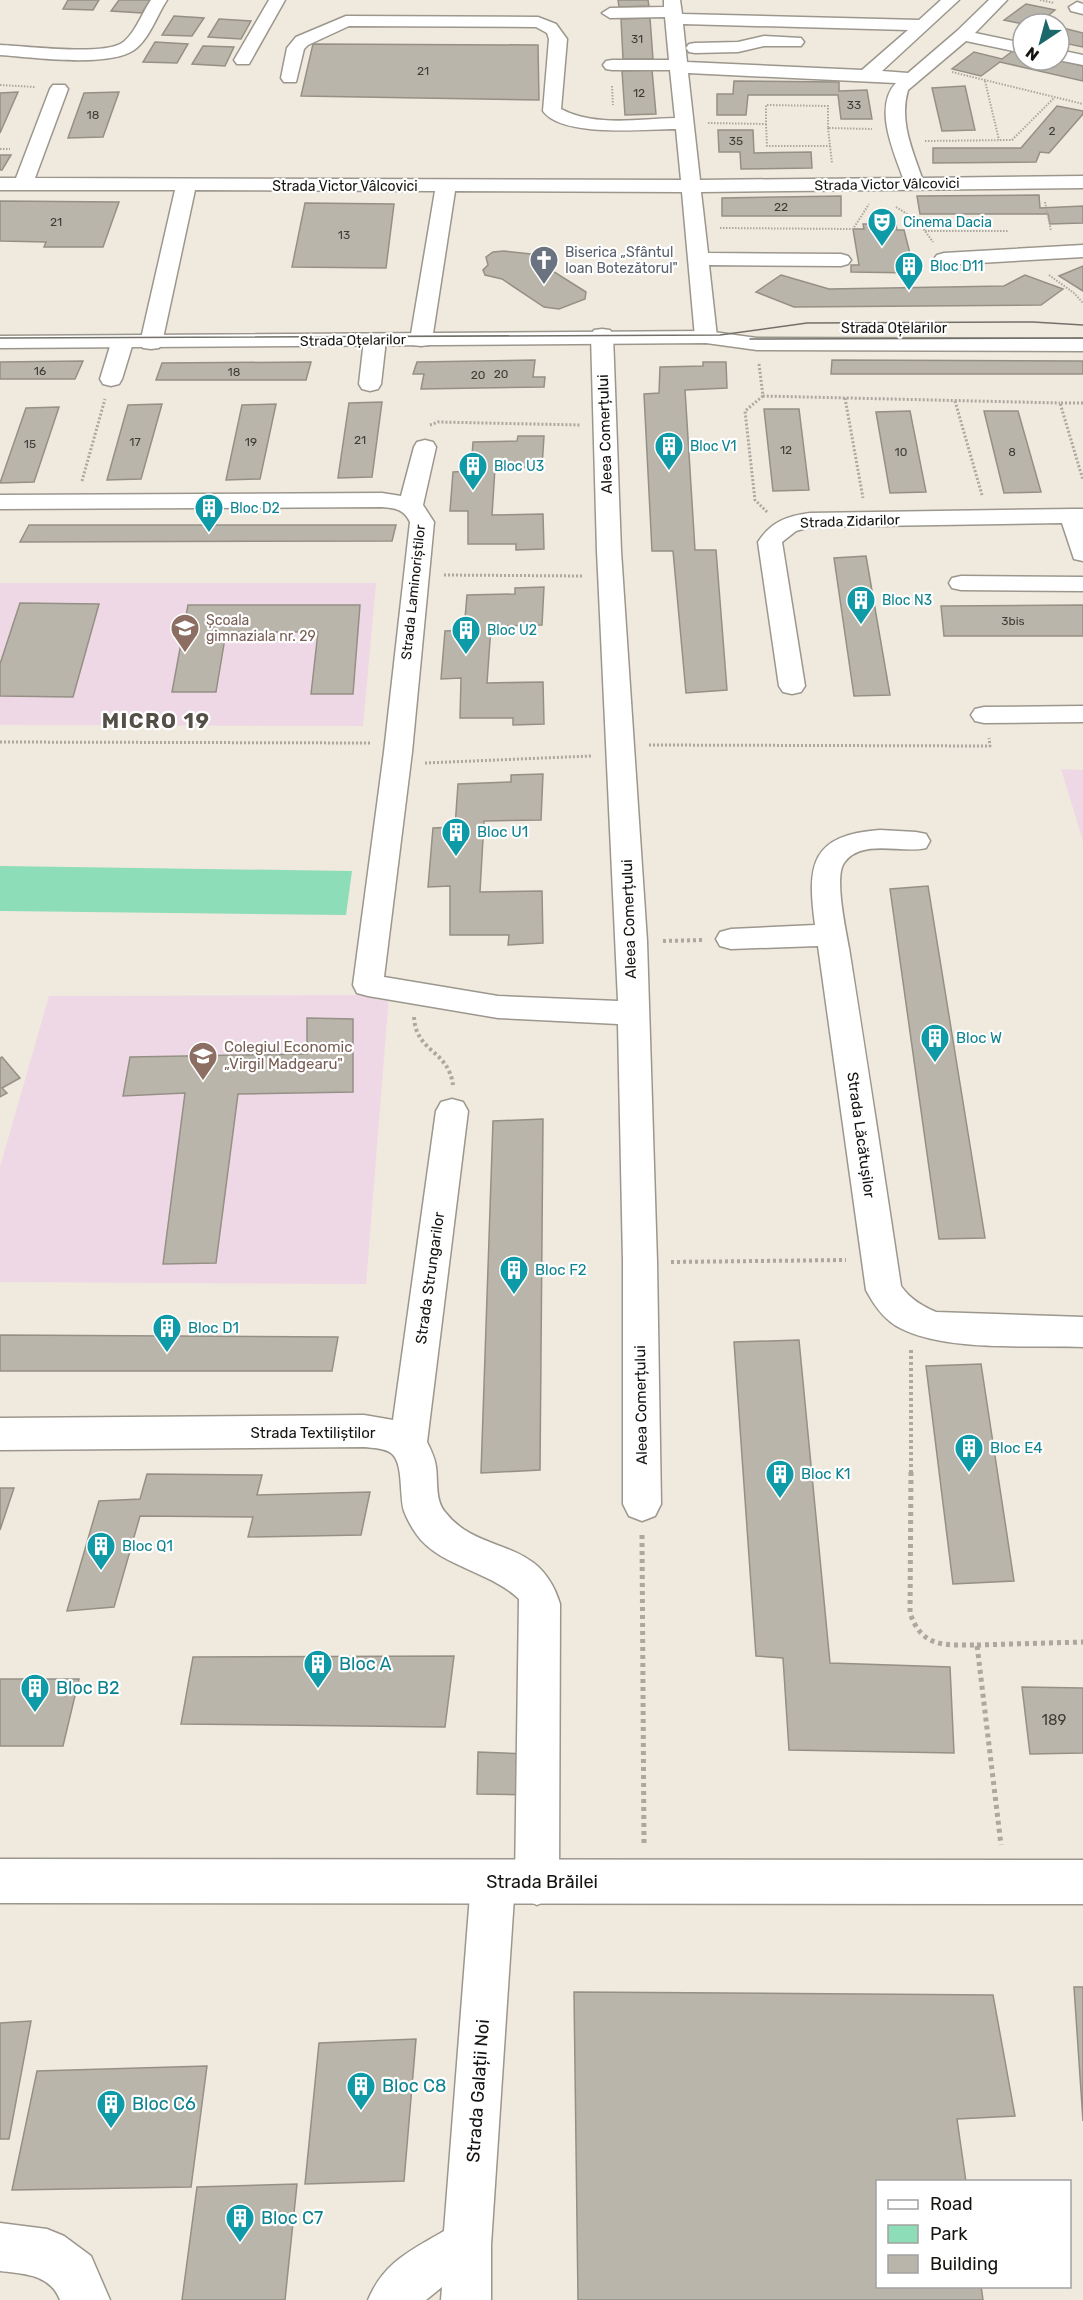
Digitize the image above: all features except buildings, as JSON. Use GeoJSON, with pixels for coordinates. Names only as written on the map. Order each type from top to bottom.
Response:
{"type":"FeatureCollection","features":[{"type":"Feature","properties":{"kind":"street"},"geometry":{"type":"LineString","coordinates":[[0,50],[91,54],[116,51],[132,42],[159,0]]}},
{"type":"Feature","properties":{"kind":"street"},"geometry":{"type":"LineString","coordinates":[[243,60],[277,0]]}},
{"type":"Feature","properties":{"kind":"street"},"geometry":{"type":"LineString","coordinates":[[866,76],[951,0]]}},
{"type":"Feature","properties":{"kind":"street"},"geometry":{"type":"LineString","coordinates":[[915,184],[899,135],[895,101],[900,88],[963,35],[999,0]]}},
{"type":"Feature","properties":{"kind":"street"},"geometry":{"type":"LineString","coordinates":[[290,78],[296,48],[302,41],[346,21],[363,7]]}},
{"type":"Feature","properties":{"kind":"street"},"geometry":{"type":"LineString","coordinates":[[610,14],[673,10],[921,26]]}},
{"type":"Feature","properties":{"kind":"street"},"geometry":{"type":"LineString","coordinates":[[673,10],[706,337]]}},
{"type":"Feature","properties":{"kind":"street"},"geometry":{"type":"LineString","coordinates":[[346,21],[538,22],[549,26],[556,32],[558,39],[543,111],[564,118],[599,124],[684,123]]}},
{"type":"Feature","properties":{"kind":"street"},"geometry":{"type":"LineString","coordinates":[[963,35],[1011,45]]}},
{"type":"Feature","properties":{"kind":"street"},"geometry":{"type":"LineString","coordinates":[[612,65],[678,60],[765,41],[809,42]]}},
{"type":"Feature","properties":{"kind":"street"},"geometry":{"type":"LineString","coordinates":[[876,45],[899,45]]}},
{"type":"Feature","properties":{"kind":"street"},"geometry":{"type":"LineString","coordinates":[[678,60],[910,78]]}},
{"type":"Feature","properties":{"kind":"street"},"geometry":{"type":"LineString","coordinates":[[24,184],[34,149],[59,89]]}},
{"type":"Feature","properties":{"kind":"street","name":"Strada Victor Vâlcovici"},"geometry":{"type":"LineString","coordinates":[[3,190],[24,184],[184,192],[446,185],[691,186],[1083,182]]}},
{"type":"Feature","properties":{"kind":"street"},"geometry":{"type":"LineString","coordinates":[[421,340],[446,185]]}},
{"type":"Feature","properties":{"kind":"street"},"geometry":{"type":"LineString","coordinates":[[3,190],[184,192],[151,342]]}},
{"type":"Feature","properties":{"kind":"street"},"geometry":{"type":"LineString","coordinates":[[944,259],[1083,251]]}},
{"type":"Feature","properties":{"kind":"street"},"geometry":{"type":"LineString","coordinates":[[698,259],[841,260]]}},
{"type":"Feature","properties":{"kind":"street","name":"Strada Oțelarilor"},"geometry":{"type":"LineString","coordinates":[[706,337],[750,328],[1083,325]]}},
{"type":"Feature","properties":{"kind":"street","name":"Strada Oțelarilor"},"geometry":{"type":"LineString","coordinates":[[0,342],[122,343],[602,336],[706,337],[757,344],[1083,345]]}},
{"type":"Feature","properties":{"kind":"street","name":"Aleea Comerțului"},"geometry":{"type":"LineString","coordinates":[[602,336],[611,576],[632,941],[640,1262],[642,1504]]}},
{"type":"Feature","properties":{"kind":"street"},"geometry":{"type":"LineString","coordinates":[[370,384],[375,340]]}},
{"type":"Feature","properties":{"kind":"street"},"geometry":{"type":"LineString","coordinates":[[111,380],[122,343]]}},
{"type":"Feature","properties":{"kind":"street"},"geometry":{"type":"LineString","coordinates":[[411,505],[425,447]]}},
{"type":"Feature","properties":{"kind":"street","name":"Strada Laminoriștilor"},"geometry":{"type":"LineString","coordinates":[[1,507],[76,502],[382,500],[411,505],[419,513],[422,522],[397,754],[368,985],[416,993]]}},
{"type":"Feature","properties":{"kind":"street"},"geometry":{"type":"LineString","coordinates":[[1077,516],[1083,554]]}},
{"type":"Feature","properties":{"kind":"street","name":"Strada Zidarilor"},"geometry":{"type":"LineString","coordinates":[[792,686],[770,542],[776,532],[786,526],[810,520],[1077,516]]}},
{"type":"Feature","properties":{"kind":"street"},"geometry":{"type":"LineString","coordinates":[[960,583],[1083,584]]}},
{"type":"Feature","properties":{"kind":"street"},"geometry":{"type":"LineString","coordinates":[[984,715],[1083,714]]}},
{"type":"Feature","properties":{"kind":"street","name":"Strada Lăcătușilor"},"geometry":{"type":"LineString","coordinates":[[916,841],[875,840],[852,844],[837,852],[827,866],[832,935],[884,1290],[894,1304],[911,1317],[934,1326],[960,1329],[1083,1332]]}},
{"type":"Feature","properties":{"kind":"street"},"geometry":{"type":"LineString","coordinates":[[731,939],[832,935]]}},
{"type":"Feature","properties":{"kind":"street"},"geometry":{"type":"LineString","coordinates":[[416,993],[498,1007],[632,1013]]}},
{"type":"Feature","properties":{"kind":"street","name":"Strada Strungarilor"},"geometry":{"type":"LineString","coordinates":[[408,1445],[452,1111]]}},
{"type":"Feature","properties":{"kind":"street","name":"Strada Textiliștilor"},"geometry":{"type":"LineString","coordinates":[[0,1434],[364,1431],[382,1432],[408,1445]]}},
{"type":"Feature","properties":{"kind":"street"},"geometry":{"type":"LineString","coordinates":[[408,1445],[420,1470],[419,1501],[424,1515],[433,1527],[455,1545],[516,1572],[535,1588],[540,1604],[537,1883]]}},
{"type":"Feature","properties":{"kind":"street","name":"Strada Brăilei"},"geometry":{"type":"LineString","coordinates":[[0,1881],[1083,1882]]}},
{"type":"Feature","properties":{"kind":"street","name":"Strada Galații Noi"},"geometry":{"type":"LineString","coordinates":[[466,2300],[467,2245],[493,1882]]}},
{"type":"Feature","properties":{"kind":"street"},"geometry":{"type":"LineString","coordinates":[[393,2300],[414,2276],[467,2245]]}},
{"type":"Feature","properties":{"kind":"street"},"geometry":{"type":"LineString","coordinates":[[0,2247],[47,2253],[74,2273],[86,2300]]}},
{"type":"Feature","properties":{"kind":"path"},"geometry":{"type":"LineString","coordinates":[[926,66],[1083,104]]}},
{"type":"Feature","properties":{"kind":"path"},"geometry":{"type":"LineString","coordinates":[[985,81],[999,140]]}},
{"type":"Feature","properties":{"kind":"path"},"geometry":{"type":"LineString","coordinates":[[0,85],[59,89]]}},
{"type":"Feature","properties":{"kind":"path"},"geometry":{"type":"LineString","coordinates":[[828,128],[899,135],[1012,140],[1054,98]]}},
{"type":"Feature","properties":{"kind":"path"},"geometry":{"type":"LineString","coordinates":[[830,146],[767,146],[766,105],[828,106],[828,128],[835,184]]}},
{"type":"Feature","properties":{"kind":"path"},"geometry":{"type":"LineString","coordinates":[[684,123],[766,124]]}},
{"type":"Feature","properties":{"kind":"path"},"geometry":{"type":"LineString","coordinates":[[695,228],[853,229],[870,206],[865,184]]}},
{"type":"Feature","properties":{"kind":"path"},"geometry":{"type":"LineString","coordinates":[[889,184],[893,205],[917,220],[944,259]]}},
{"type":"Feature","properties":{"kind":"path"},"geometry":{"type":"LineString","coordinates":[[1037,254],[1046,273],[1074,293],[1083,303]]}},
{"type":"Feature","properties":{"kind":"path"},"geometry":{"type":"LineString","coordinates":[[759,360],[763,396]]}},
{"type":"Feature","properties":{"kind":"path"},"geometry":{"type":"LineString","coordinates":[[76,502],[111,380]]}},
{"type":"Feature","properties":{"kind":"path"},"geometry":{"type":"LineString","coordinates":[[786,526],[755,500],[745,411],[763,396],[1083,403]]}},
{"type":"Feature","properties":{"kind":"path"},"geometry":{"type":"LineString","coordinates":[[844,398],[867,519]]}},
{"type":"Feature","properties":{"kind":"path"},"geometry":{"type":"LineString","coordinates":[[955,400],[988,517]]}},
{"type":"Feature","properties":{"kind":"path"},"geometry":{"type":"LineString","coordinates":[[1060,403],[1083,480]]}},
{"type":"Feature","properties":{"kind":"path"},"geometry":{"type":"LineString","coordinates":[[425,447],[429,426],[438,422],[605,425]]}},
{"type":"Feature","properties":{"kind":"path"},"geometry":{"type":"LineString","coordinates":[[416,574],[611,576]]}},
{"type":"Feature","properties":{"kind":"path"},"geometry":{"type":"LineString","coordinates":[[0,742],[397,754],[990,746],[984,715]]}},
{"type":"Feature","properties":{"kind":"path"},"geometry":{"type":"LineString","coordinates":[[632,941],[731,939]]}},
{"type":"Feature","properties":{"kind":"path"},"geometry":{"type":"LineString","coordinates":[[416,993],[412,1029],[418,1038],[442,1056],[454,1073],[452,1111]]}},
{"type":"Feature","properties":{"kind":"path"},"geometry":{"type":"LineString","coordinates":[[640,1262],[880,1260]]}},
{"type":"Feature","properties":{"kind":"path"},"geometry":{"type":"LineString","coordinates":[[911,1317],[910,1613],[913,1626],[922,1637],[934,1644],[1083,1642]]}},
{"type":"Feature","properties":{"kind":"path"},"geometry":{"type":"LineString","coordinates":[[641,1556],[645,1818],[642,1882]]}},
{"type":"Feature","properties":{"kind":"path"},"geometry":{"type":"LineString","coordinates":[[977,1645],[1005,1881]]}},
{"type":"Feature","properties":{"kind":"shaded area","name":"Școala gimnaziala nr. 29"},"geometry":{"type":"Polygon","coordinates":[[[0,583],[376,583],[363,726],[0,725],[0,583]]]}},
{"type":"Feature","properties":{"kind":"shaded area"},"geometry":{"type":"Polygon","coordinates":[[[1061,769],[1083,770],[1083,841],[1061,769]]]}},
{"type":"Feature","properties":{"kind":"shaded area","name":"Colegiul Economic „Virgil Madgearu\""},"geometry":{"type":"Polygon","coordinates":[[[389,995],[366,1284],[0,1282],[0,1167],[49,996],[389,995]]]}},
{"type":"Feature","properties":{"kind":"green space"},"geometry":{"type":"Polygon","coordinates":[[[0,866],[352,871],[346,915],[0,911],[0,866]]]}},
{"type":"Feature","properties":{"kind":"tram line"},"geometry":{"type":"LineString","coordinates":[[0,338],[720,335],[807,323],[1033,322],[1083,325]]}},
{"type":"Feature","properties":{"kind":"tram line"},"geometry":{"type":"LineString","coordinates":[[750,339],[1083,338]]}},
{"type":"Feature","properties":{"kind":"place","name":"Cinema Dacia"},"geometry":{"type":"Point","coordinates":[882,248]}},
{"type":"Feature","properties":{"kind":"place","name":"Biserica „Sfântul Ioan Botezătorul\""},"geometry":{"type":"Point","coordinates":[544,286]}},
{"type":"Feature","properties":{"kind":"place","name":"Bloc D11"},"geometry":{"type":"Point","coordinates":[909,292]}},
{"type":"Feature","properties":{"kind":"place","name":"Bloc V1"},"geometry":{"type":"Point","coordinates":[669,472]}},
{"type":"Feature","properties":{"kind":"place","name":"Bloc U3"},"geometry":{"type":"Point","coordinates":[473,492]}},
{"type":"Feature","properties":{"kind":"place","name":"Bloc D2"},"geometry":{"type":"Point","coordinates":[209,534]}},
{"type":"Feature","properties":{"kind":"place","name":"Bloc N3"},"geometry":{"type":"Point","coordinates":[861,626]}},
{"type":"Feature","properties":{"kind":"place","name":"Școala gimnaziala nr. 29"},"geometry":{"type":"Point","coordinates":[185,654]}},
{"type":"Feature","properties":{"kind":"place","name":"Bloc U2"},"geometry":{"type":"Point","coordinates":[466,656]}},
{"type":"Feature","properties":{"kind":"place","name":"Bloc U1"},"geometry":{"type":"Point","coordinates":[456,858]}},
{"type":"Feature","properties":{"kind":"place","name":"Bloc W"},"geometry":{"type":"Point","coordinates":[935,1064]}},
{"type":"Feature","properties":{"kind":"place","name":"Colegiul Economic „Virgil Madgearu\""},"geometry":{"type":"Point","coordinates":[203,1082]}},
{"type":"Feature","properties":{"kind":"place","name":"Bloc F2"},"geometry":{"type":"Point","coordinates":[514,1296]}},
{"type":"Feature","properties":{"kind":"place","name":"Bloc D1"},"geometry":{"type":"Point","coordinates":[167,1354]}},
{"type":"Feature","properties":{"kind":"place","name":"Bloc E4"},"geometry":{"type":"Point","coordinates":[969,1474]}},
{"type":"Feature","properties":{"kind":"place","name":"Bloc K1"},"geometry":{"type":"Point","coordinates":[780,1500]}},
{"type":"Feature","properties":{"kind":"place","name":"Bloc Q1"},"geometry":{"type":"Point","coordinates":[101,1572]}},
{"type":"Feature","properties":{"kind":"place","name":"Bloc A"},"geometry":{"type":"Point","coordinates":[318,1690]}},
{"type":"Feature","properties":{"kind":"place","name":"Bloc B2"},"geometry":{"type":"Point","coordinates":[35,1714]}},
{"type":"Feature","properties":{"kind":"place","name":"Bloc C8"},"geometry":{"type":"Point","coordinates":[361,2112]}},
{"type":"Feature","properties":{"kind":"place","name":"Bloc C6"},"geometry":{"type":"Point","coordinates":[111,2130]}},
{"type":"Feature","properties":{"kind":"place","name":"Bloc C7"},"geometry":{"type":"Point","coordinates":[240,2244]}},
{"type":"Feature","properties":{"kind":"district","name":"MICRO 19"},"geometry":{"type":"Point","coordinates":[156,721]}}]}
